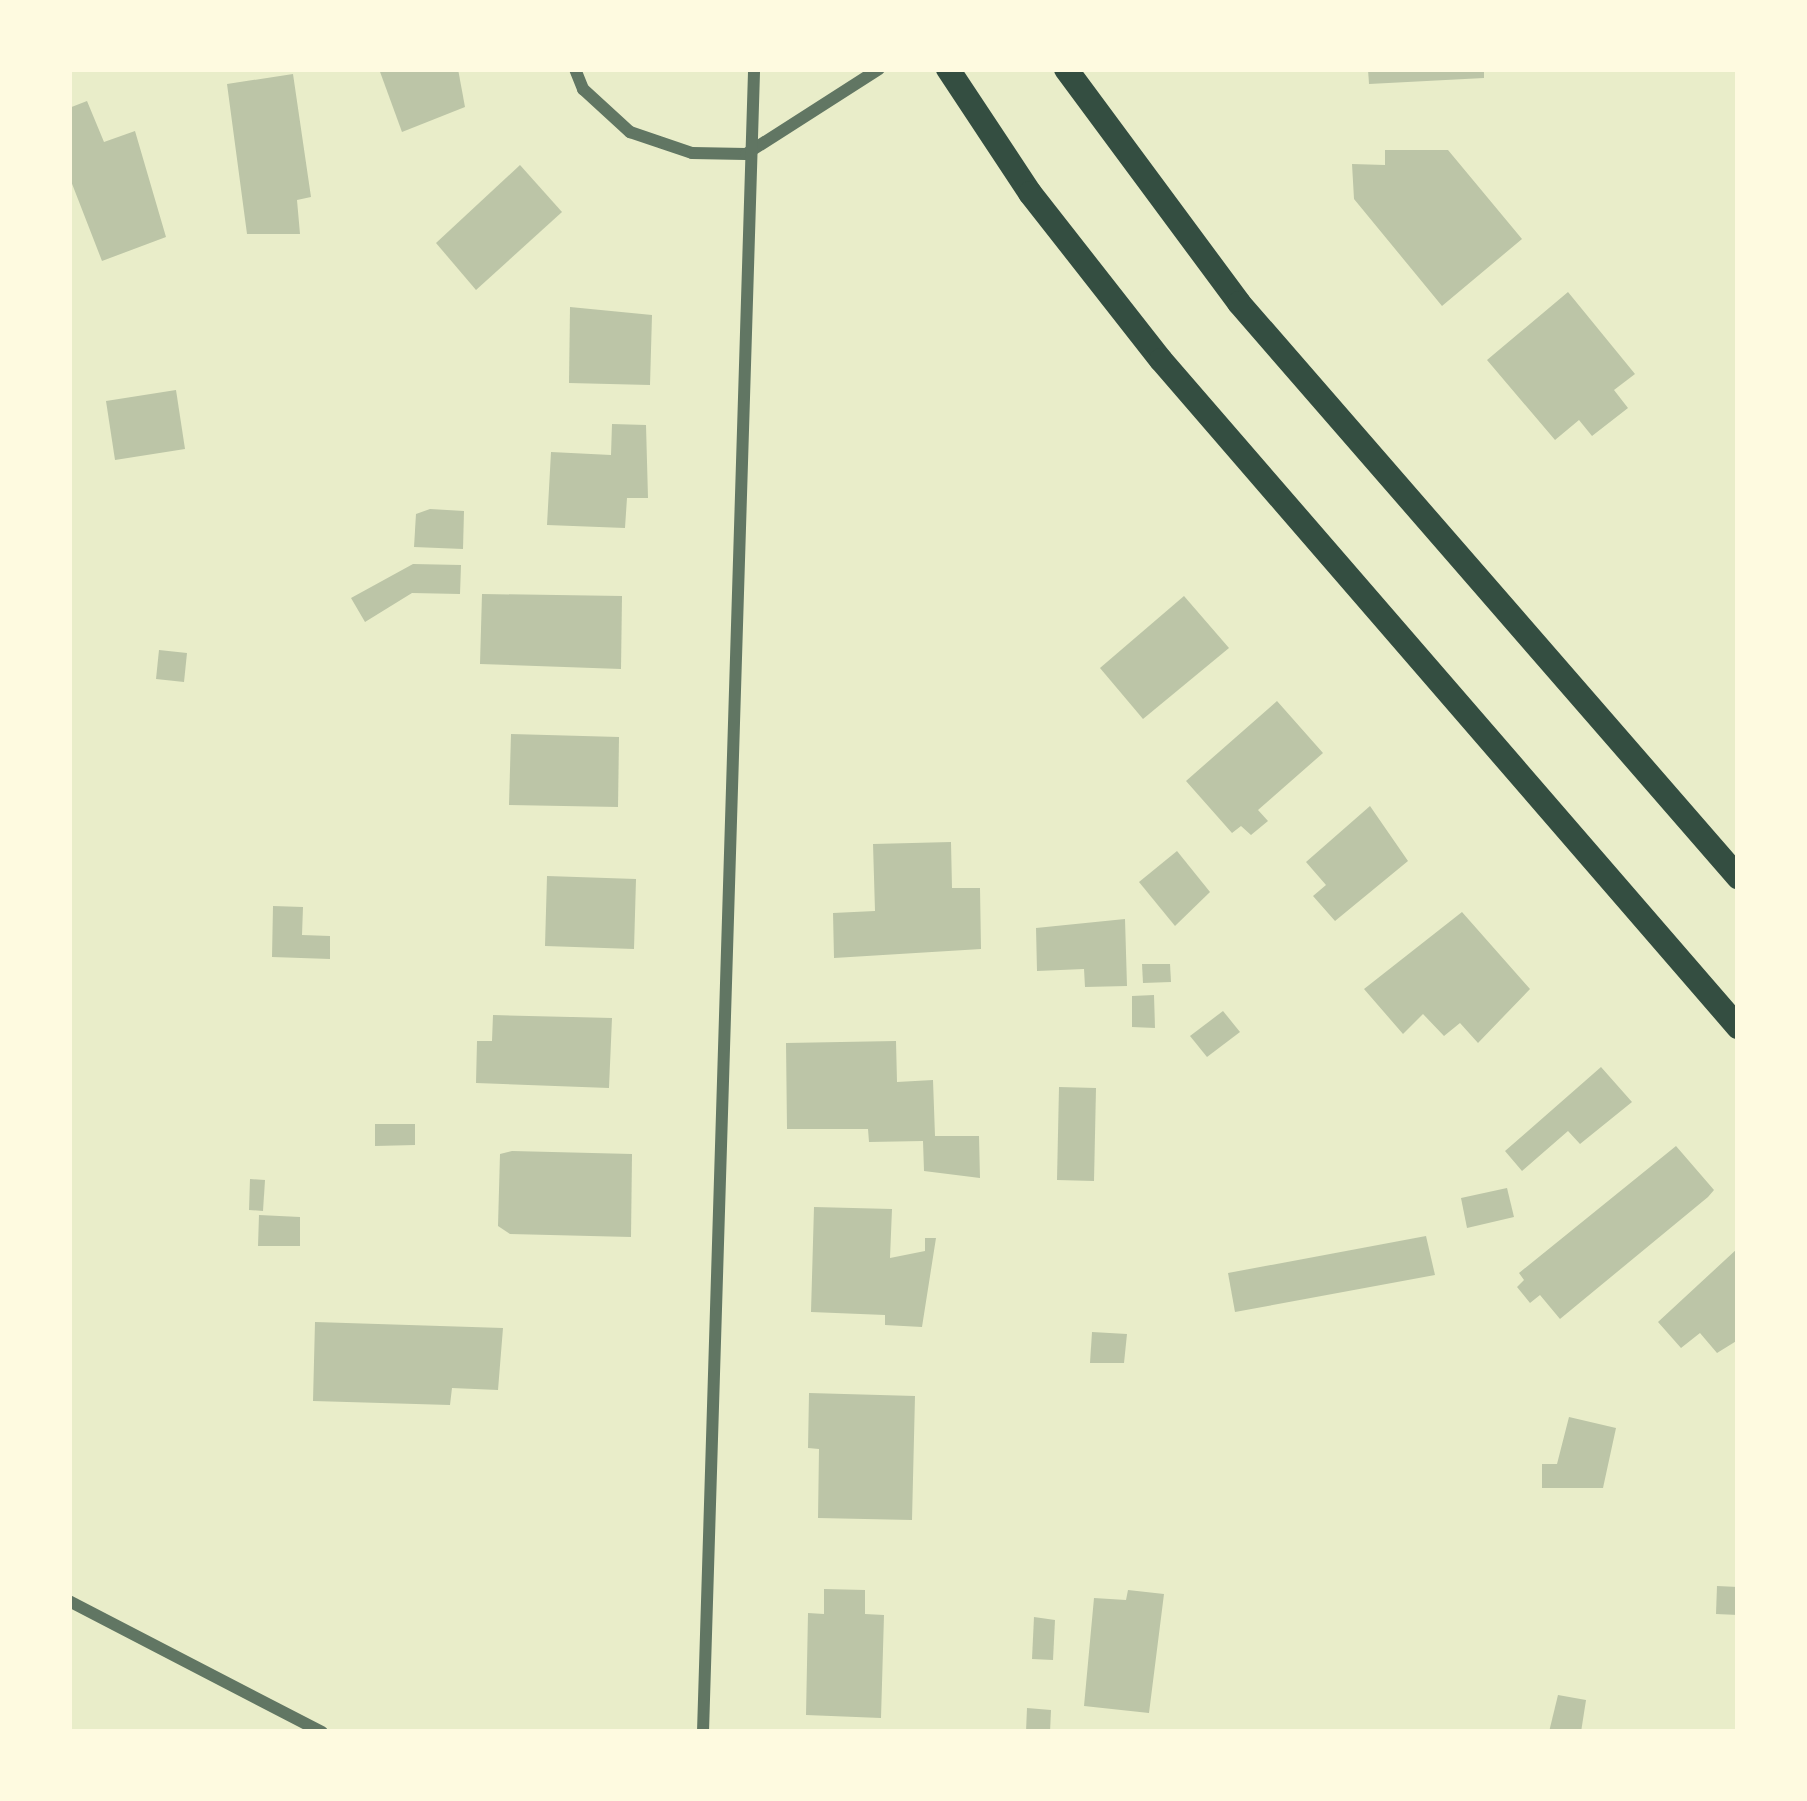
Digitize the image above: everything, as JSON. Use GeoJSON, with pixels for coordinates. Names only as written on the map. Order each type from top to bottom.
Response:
{"type":"FeatureCollection","features":[{"type":"Feature","properties":{"kind":"main road"},"geometry":{"type":"LineString","coordinates":[[948,69],[1030,193],[1161,360],[1738,1027]]}},
{"type":"Feature","properties":{"kind":"main road"},"geometry":{"type":"LineString","coordinates":[[1066,69],[1239,303],[1738,877]]}},
{"type":"Feature","properties":{"kind":"street"},"geometry":{"type":"LineString","coordinates":[[575,69],[583,88],[630,131],[692,153],[746,154],[879,69]]}},
{"type":"Feature","properties":{"kind":"street"},"geometry":{"type":"LineString","coordinates":[[703,1732],[746,154],[754,69]]}},
{"type":"Feature","properties":{"kind":"street"},"geometry":{"type":"LineString","coordinates":[[69,1601],[322,1732]]}},
{"type":"Feature","properties":{"kind":"building"},"geometry":{"type":"Polygon","coordinates":[[[379,69],[458,69],[465,107],[402,132],[379,69]]]}},
{"type":"Feature","properties":{"kind":"building"},"geometry":{"type":"Polygon","coordinates":[[[1368,69],[1484,69],[1484,78],[1369,84],[1368,69]]]}},
{"type":"Feature","properties":{"kind":"building"},"geometry":{"type":"Polygon","coordinates":[[[293,74],[311,197],[297,200],[300,234],[247,234],[227,84],[293,74]]]}},
{"type":"Feature","properties":{"kind":"building"},"geometry":{"type":"Polygon","coordinates":[[[87,101],[104,142],[135,131],[166,237],[102,261],[69,176],[69,108],[87,101]]]}},
{"type":"Feature","properties":{"kind":"building"},"geometry":{"type":"Polygon","coordinates":[[[1385,150],[1448,150],[1522,239],[1442,306],[1354,199],[1352,164],[1385,165],[1385,150]]]}},
{"type":"Feature","properties":{"kind":"building"},"geometry":{"type":"Polygon","coordinates":[[[520,165],[562,212],[476,290],[436,243],[520,165]]]}},
{"type":"Feature","properties":{"kind":"building"},"geometry":{"type":"Polygon","coordinates":[[[1568,292],[1635,374],[1614,390],[1628,408],[1592,436],[1579,420],[1555,440],[1487,360],[1568,292]]]}},
{"type":"Feature","properties":{"kind":"building"},"geometry":{"type":"Polygon","coordinates":[[[570,307],[652,315],[650,385],[569,383],[570,307]]]}},
{"type":"Feature","properties":{"kind":"building"},"geometry":{"type":"Polygon","coordinates":[[[176,390],[185,449],[115,460],[106,401],[176,390]]]}},
{"type":"Feature","properties":{"kind":"building"},"geometry":{"type":"Polygon","coordinates":[[[612,424],[646,425],[648,498],[627,498],[625,528],[547,525],[551,452],[611,455],[612,424]]]}},
{"type":"Feature","properties":{"kind":"building"},"geometry":{"type":"Polygon","coordinates":[[[430,509],[464,511],[463,549],[414,547],[416,514],[430,509]]]}},
{"type":"Feature","properties":{"kind":"building"},"geometry":{"type":"Polygon","coordinates":[[[413,564],[461,565],[460,594],[412,593],[365,622],[351,598],[413,564]]]}},
{"type":"Feature","properties":{"kind":"building"},"geometry":{"type":"Polygon","coordinates":[[[482,594],[622,596],[621,669],[480,664],[482,594]]]}},
{"type":"Feature","properties":{"kind":"building"},"geometry":{"type":"Polygon","coordinates":[[[1184,596],[1229,648],[1143,719],[1100,668],[1184,596]]]}},
{"type":"Feature","properties":{"kind":"building"},"geometry":{"type":"Polygon","coordinates":[[[159,650],[187,653],[184,682],[156,679],[159,650]]]}},
{"type":"Feature","properties":{"kind":"building"},"geometry":{"type":"Polygon","coordinates":[[[1277,701],[1323,753],[1258,810],[1268,821],[1251,835],[1241,826],[1232,833],[1186,781],[1277,701]]]}},
{"type":"Feature","properties":{"kind":"building"},"geometry":{"type":"Polygon","coordinates":[[[511,734],[619,737],[618,807],[509,805],[511,734]]]}},
{"type":"Feature","properties":{"kind":"building"},"geometry":{"type":"Polygon","coordinates":[[[1370,806],[1408,861],[1335,921],[1313,896],[1326,885],[1306,862],[1370,806]]]}},
{"type":"Feature","properties":{"kind":"building"},"geometry":{"type":"Polygon","coordinates":[[[951,842],[952,888],[980,888],[981,949],[834,958],[833,913],[875,911],[873,844],[951,842]]]}},
{"type":"Feature","properties":{"kind":"building"},"geometry":{"type":"Polygon","coordinates":[[[1177,851],[1210,892],[1175,926],[1139,882],[1177,851]]]}},
{"type":"Feature","properties":{"kind":"building"},"geometry":{"type":"Polygon","coordinates":[[[547,876],[636,879],[634,949],[545,946],[547,876]]]}},
{"type":"Feature","properties":{"kind":"building"},"geometry":{"type":"Polygon","coordinates":[[[273,906],[303,907],[302,935],[330,936],[330,959],[272,957],[273,906]]]}},
{"type":"Feature","properties":{"kind":"building"},"geometry":{"type":"Polygon","coordinates":[[[1462,912],[1530,989],[1478,1043],[1460,1023],[1444,1036],[1423,1014],[1403,1034],[1364,989],[1462,912]]]}},
{"type":"Feature","properties":{"kind":"building"},"geometry":{"type":"Polygon","coordinates":[[[1125,919],[1127,986],[1085,987],[1084,969],[1037,971],[1036,928],[1125,919]]]}},
{"type":"Feature","properties":{"kind":"building"},"geometry":{"type":"Polygon","coordinates":[[[1142,964],[1170,964],[1171,982],[1143,983],[1142,964]]]}},
{"type":"Feature","properties":{"kind":"building"},"geometry":{"type":"Polygon","coordinates":[[[1154,995],[1155,1028],[1132,1027],[1132,996],[1154,995]]]}},
{"type":"Feature","properties":{"kind":"building"},"geometry":{"type":"Polygon","coordinates":[[[1223,1011],[1240,1032],[1207,1057],[1190,1036],[1223,1011]]]}},
{"type":"Feature","properties":{"kind":"building"},"geometry":{"type":"Polygon","coordinates":[[[493,1015],[612,1018],[609,1088],[476,1083],[477,1041],[492,1041],[493,1015]]]}},
{"type":"Feature","properties":{"kind":"building"},"geometry":{"type":"Polygon","coordinates":[[[896,1041],[897,1082],[933,1080],[935,1136],[979,1136],[980,1178],[924,1171],[923,1141],[869,1142],[868,1129],[787,1129],[786,1043],[896,1041]]]}},
{"type":"Feature","properties":{"kind":"building"},"geometry":{"type":"Polygon","coordinates":[[[1601,1067],[1632,1102],[1580,1144],[1568,1131],[1522,1171],[1505,1151],[1601,1067]]]}},
{"type":"Feature","properties":{"kind":"building"},"geometry":{"type":"Polygon","coordinates":[[[1059,1087],[1096,1088],[1094,1181],[1057,1180],[1059,1087]]]}},
{"type":"Feature","properties":{"kind":"building"},"geometry":{"type":"Polygon","coordinates":[[[375,1124],[415,1124],[415,1145],[375,1146],[375,1124]]]}},
{"type":"Feature","properties":{"kind":"building"},"geometry":{"type":"Polygon","coordinates":[[[1676,1146],[1714,1190],[1708,1197],[1560,1319],[1540,1295],[1530,1303],[1517,1287],[1524,1280],[1519,1273],[1676,1146]]]}},
{"type":"Feature","properties":{"kind":"building"},"geometry":{"type":"Polygon","coordinates":[[[500,1154],[632,1154],[631,1237],[510,1234],[498,1226],[500,1154]]]}},
{"type":"Feature","properties":{"kind":"building"},"geometry":{"type":"Polygon","coordinates":[[[250,1179],[265,1180],[263,1211],[249,1210],[250,1179]]]}},
{"type":"Feature","properties":{"kind":"building"},"geometry":{"type":"Polygon","coordinates":[[[1507,1188],[1514,1217],[1467,1228],[1461,1198],[1507,1188]]]}},
{"type":"Feature","properties":{"kind":"building"},"geometry":{"type":"Polygon","coordinates":[[[814,1207],[892,1209],[890,1258],[925,1251],[925,1238],[936,1238],[922,1327],[885,1325],[885,1315],[811,1312],[814,1207]]]}},
{"type":"Feature","properties":{"kind":"building"},"geometry":{"type":"Polygon","coordinates":[[[259,1215],[300,1217],[300,1246],[258,1246],[259,1215]]]}},
{"type":"Feature","properties":{"kind":"building"},"geometry":{"type":"Polygon","coordinates":[[[1426,1236],[1435,1275],[1235,1312],[1228,1273],[1426,1236]]]}},
{"type":"Feature","properties":{"kind":"building"},"geometry":{"type":"Polygon","coordinates":[[[1738,1248],[1738,1340],[1717,1353],[1700,1333],[1681,1348],[1658,1322],[1738,1248]]]}},
{"type":"Feature","properties":{"kind":"building"},"geometry":{"type":"Polygon","coordinates":[[[315,1322],[503,1328],[498,1390],[452,1388],[450,1405],[313,1401],[315,1322]]]}},
{"type":"Feature","properties":{"kind":"building"},"geometry":{"type":"Polygon","coordinates":[[[1092,1332],[1127,1334],[1124,1363],[1090,1363],[1092,1332]]]}},
{"type":"Feature","properties":{"kind":"building"},"geometry":{"type":"Polygon","coordinates":[[[809,1393],[915,1396],[912,1520],[818,1518],[819,1449],[808,1448],[809,1393]]]}},
{"type":"Feature","properties":{"kind":"building"},"geometry":{"type":"Polygon","coordinates":[[[1569,1417],[1616,1428],[1603,1488],[1542,1488],[1542,1464],[1557,1464],[1569,1417]]]}},
{"type":"Feature","properties":{"kind":"building"},"geometry":{"type":"Polygon","coordinates":[[[1717,1586],[1738,1587],[1738,1615],[1716,1614],[1717,1586]]]}},
{"type":"Feature","properties":{"kind":"building"},"geometry":{"type":"Polygon","coordinates":[[[824,1589],[865,1590],[865,1614],[884,1615],[881,1718],[806,1715],[808,1613],[824,1614],[824,1589]]]}},
{"type":"Feature","properties":{"kind":"building"},"geometry":{"type":"Polygon","coordinates":[[[1128,1590],[1164,1594],[1149,1713],[1084,1706],[1094,1598],[1126,1600],[1128,1590]]]}},
{"type":"Feature","properties":{"kind":"building"},"geometry":{"type":"Polygon","coordinates":[[[1034,1617],[1055,1620],[1053,1660],[1032,1659],[1034,1617]]]}},
{"type":"Feature","properties":{"kind":"building"},"geometry":{"type":"Polygon","coordinates":[[[1558,1695],[1586,1700],[1581,1732],[1549,1732],[1558,1695]]]}},
{"type":"Feature","properties":{"kind":"building"},"geometry":{"type":"Polygon","coordinates":[[[1027,1708],[1051,1710],[1050,1732],[1026,1732],[1027,1708]]]}}]}
